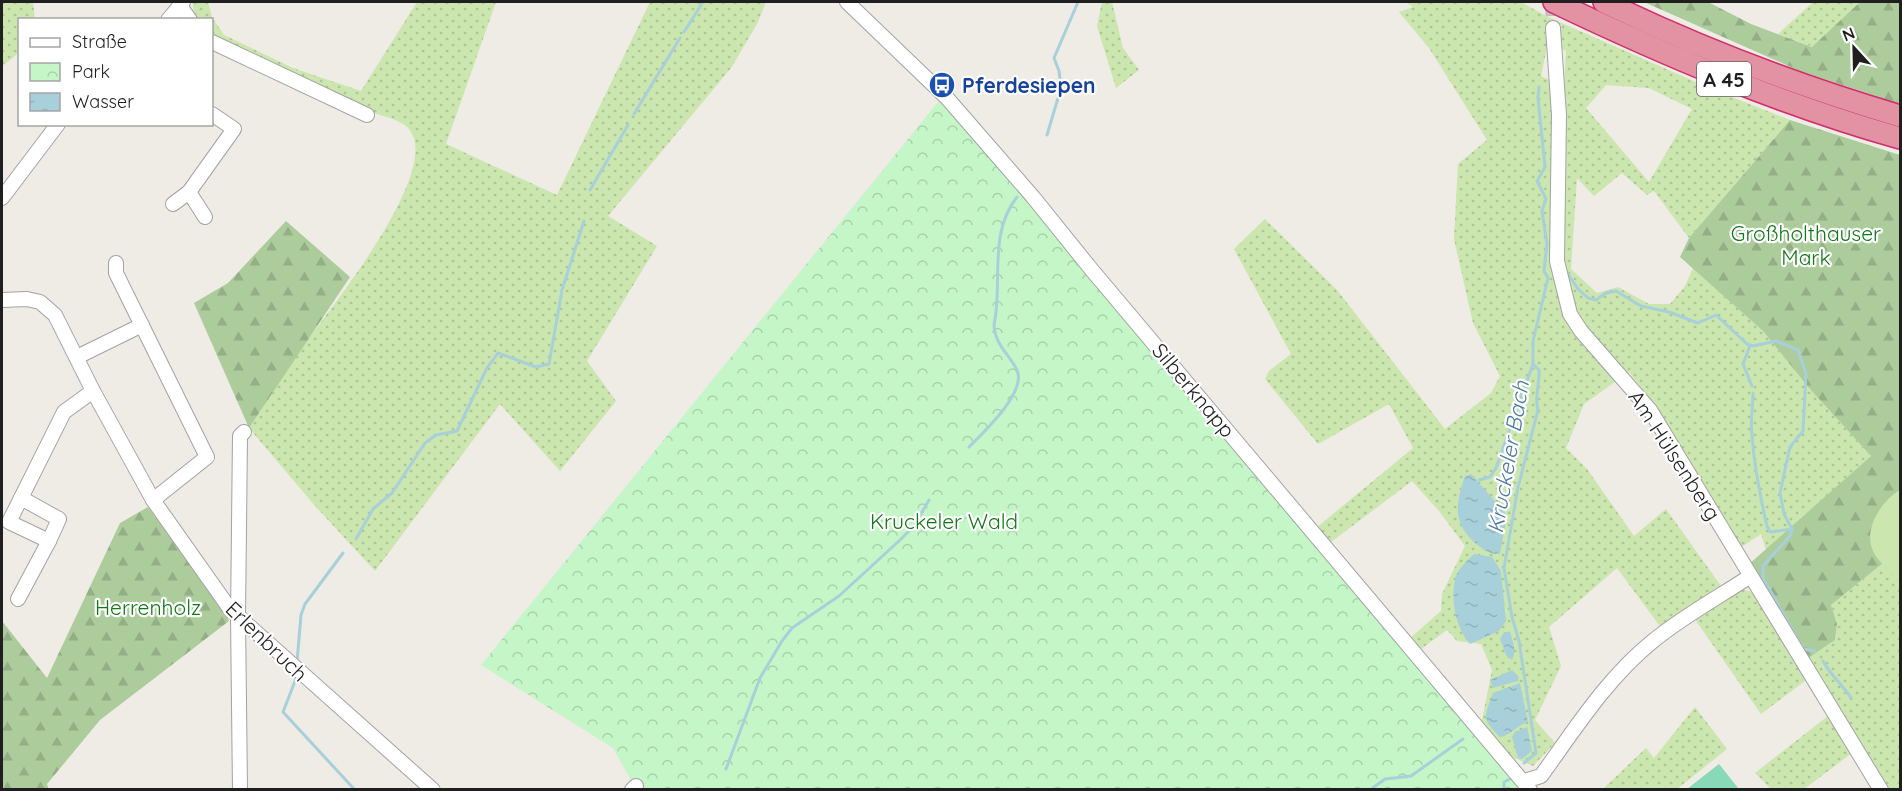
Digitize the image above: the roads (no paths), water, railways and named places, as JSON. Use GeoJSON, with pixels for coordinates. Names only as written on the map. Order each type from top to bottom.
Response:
{"type":"FeatureCollection","features":[{"type":"Feature","properties":{"kind":"highway","name":"A 45"},"geometry":{"type":"LineString","coordinates":[[1554,2],[1627,37],[1747,88],[1900,138]]}},
{"type":"Feature","properties":{"kind":"highway","name":"A 45"},"geometry":{"type":"LineString","coordinates":[[1604,2],[1712,50],[1798,83],[1900,116]]}},
{"type":"Feature","properties":{"kind":"street","name":"Silberknapp"},"geometry":{"type":"LineString","coordinates":[[847,2],[938,88],[1034,197],[1091,269],[1263,471],[1505,762],[1527,785]]}},
{"type":"Feature","properties":{"kind":"street"},"geometry":{"type":"LineString","coordinates":[[170,18],[182,4],[189,18]]}},
{"type":"Feature","properties":{"kind":"street","name":"Am Hülsenberg"},"geometry":{"type":"LineString","coordinates":[[1553,28],[1559,115],[1557,261],[1570,314],[1581,331],[1650,410],[1749,577],[1881,789]]}},
{"type":"Feature","properties":{"kind":"street"},"geometry":{"type":"LineString","coordinates":[[213,42],[367,115]]}},
{"type":"Feature","properties":{"kind":"street"},"geometry":{"type":"LineString","coordinates":[[172,204],[189,192],[234,129],[213,115]]}},
{"type":"Feature","properties":{"kind":"street"},"geometry":{"type":"LineString","coordinates":[[2,198],[56,126]]}},
{"type":"Feature","properties":{"kind":"street"},"geometry":{"type":"LineString","coordinates":[[189,192],[205,217]]}},
{"type":"Feature","properties":{"kind":"street"},"geometry":{"type":"LineString","coordinates":[[116,263],[116,273],[207,458],[153,500]]}},
{"type":"Feature","properties":{"kind":"street","name":"Erlenbruch"},"geometry":{"type":"LineString","coordinates":[[2,300],[27,299],[48,307],[61,323],[93,391],[153,500],[238,617],[433,789]]}},
{"type":"Feature","properties":{"kind":"street"},"geometry":{"type":"LineString","coordinates":[[77,357],[142,326]]}},
{"type":"Feature","properties":{"kind":"street"},"geometry":{"type":"LineString","coordinates":[[49,542],[9,522],[64,412],[93,391]]}},
{"type":"Feature","properties":{"kind":"street"},"geometry":{"type":"LineString","coordinates":[[240,789],[238,617],[242,434]]}},
{"type":"Feature","properties":{"kind":"street"},"geometry":{"type":"LineString","coordinates":[[18,599],[59,519],[21,498]]}},
{"type":"Feature","properties":{"kind":"street"},"geometry":{"type":"LineString","coordinates":[[1527,785],[1541,776],[1603,691],[1637,655],[1659,636],[1749,577]]}},
{"type":"Feature","properties":{"kind":"street"},"geometry":{"type":"LineString","coordinates":[[392,774],[402,763]]}},
{"type":"Feature","properties":{"kind":"water"},"geometry":{"type":"Polygon","coordinates":[[[1471,474],[1507,515],[1500,554],[1489,552],[1474,542],[1462,527],[1459,519],[1460,494],[1465,476],[1471,474]]]}},
{"type":"Feature","properties":{"kind":"water"},"geometry":{"type":"Polygon","coordinates":[[[1474,554],[1492,557],[1501,571],[1506,621],[1499,631],[1470,644],[1457,621],[1454,585],[1457,573],[1474,554]]]}},
{"type":"Feature","properties":{"kind":"water"},"geometry":{"type":"Polygon","coordinates":[[[1504,632],[1510,632],[1512,639],[1514,650],[1512,660],[1506,655],[1500,639],[1504,632]]]}},
{"type":"Feature","properties":{"kind":"water"},"geometry":{"type":"Polygon","coordinates":[[[1512,670],[1519,677],[1518,681],[1493,688],[1490,680],[1512,670]]]}},
{"type":"Feature","properties":{"kind":"water"},"geometry":{"type":"Polygon","coordinates":[[[1520,683],[1528,722],[1500,737],[1489,725],[1486,716],[1493,693],[1520,683]]]}},
{"type":"Feature","properties":{"kind":"water"},"geometry":{"type":"Polygon","coordinates":[[[1527,727],[1532,751],[1522,759],[1518,758],[1512,737],[1515,732],[1527,727]]]}},
{"type":"Feature","properties":{"kind":"waterway"},"geometry":{"type":"LineString","coordinates":[[684,32],[703,2]]}},
{"type":"Feature","properties":{"kind":"waterway"},"geometry":{"type":"LineString","coordinates":[[1047,135],[1061,88],[1059,71],[1054,58],[1078,2]]}},
{"type":"Feature","properties":{"kind":"waterway"},"geometry":{"type":"LineString","coordinates":[[634,114],[680,38]]}},
{"type":"Feature","properties":{"kind":"waterway","name":"Kruckeler Bach"},"geometry":{"type":"LineString","coordinates":[[1524,763],[1536,753],[1519,641],[1512,617],[1504,568],[1518,487],[1538,410],[1539,370],[1533,364],[1533,341],[1548,278],[1544,271],[1547,244],[1542,211],[1546,199],[1537,181],[1545,167],[1538,98],[1539,87]]}},
{"type":"Feature","properties":{"kind":"waterway"},"geometry":{"type":"LineString","coordinates":[[590,190],[628,125]]}},
{"type":"Feature","properties":{"kind":"waterway"},"geometry":{"type":"LineString","coordinates":[[969,447],[1002,412],[1016,389],[1018,379],[1017,370],[997,338],[994,325],[999,242],[1002,226],[1017,197]]}},
{"type":"Feature","properties":{"kind":"waterway"},"geometry":{"type":"LineString","coordinates":[[356,539],[373,509],[392,493],[425,443],[436,435],[457,431],[487,368],[498,353],[536,367],[549,364],[562,290],[584,221]]}},
{"type":"Feature","properties":{"kind":"waterway"},"geometry":{"type":"LineString","coordinates":[[1566,271],[1578,289],[1588,298],[1596,300],[1606,293],[1616,291],[1641,306],[1669,312],[1698,323],[1716,315],[1747,344],[1753,346],[1776,341],[1798,350],[1806,374],[1803,431],[1790,447],[1780,493],[1784,514],[1792,529],[1790,536],[1763,566],[1763,578],[1803,649],[1815,651]]}},
{"type":"Feature","properties":{"kind":"waterway"},"geometry":{"type":"LineString","coordinates":[[1750,346],[1743,364],[1752,386]]}},
{"type":"Feature","properties":{"kind":"waterway"},"geometry":{"type":"LineString","coordinates":[[1479,480],[1490,477],[1496,468],[1533,364]]}},
{"type":"Feature","properties":{"kind":"waterway"},"geometry":{"type":"LineString","coordinates":[[1753,393],[1751,425],[1753,446],[1767,526],[1770,532],[1792,529]]}},
{"type":"Feature","properties":{"kind":"waterway"},"geometry":{"type":"LineString","coordinates":[[726,769],[760,678],[782,641],[792,628],[839,596],[900,540],[914,526],[929,500]]}},
{"type":"Feature","properties":{"kind":"waterway"},"geometry":{"type":"LineString","coordinates":[[297,662],[301,615],[305,604],[343,553]]}},
{"type":"Feature","properties":{"kind":"waterway"},"geometry":{"type":"LineString","coordinates":[[1823,661],[1851,698]]}},
{"type":"Feature","properties":{"kind":"waterway"},"geometry":{"type":"LineString","coordinates":[[297,676],[283,712],[355,790]]}},
{"type":"Feature","properties":{"kind":"waterway"},"geometry":{"type":"LineString","coordinates":[[1370,790],[1385,779],[1411,776],[1463,739]]}},
{"type":"Feature","properties":{"kind":"waterway","name":"Kruckeler Bach"},"geometry":{"type":"LineString","coordinates":[[1504,790],[1504,782],[1510,779]]}},
{"type":"Feature","properties":{"kind":"tunnel"},"geometry":{"type":"LineString","coordinates":[[1552,2],[1553,28]]}},
{"type":"Feature","properties":{"kind":"place","name":"Pferdesiepen"},"geometry":{"type":"Point","coordinates":[942,85]}},
{"type":"Feature","properties":{"kind":"park label","name":"Großholthauser Mark"},"geometry":{"type":"Point","coordinates":[1806,245]}},
{"type":"Feature","properties":{"kind":"park label","name":"Kruckeler Wald"},"geometry":{"type":"Point","coordinates":[944,521]}},
{"type":"Feature","properties":{"kind":"park label","name":"Herrenholz"},"geometry":{"type":"Point","coordinates":[148,607]}}]}
